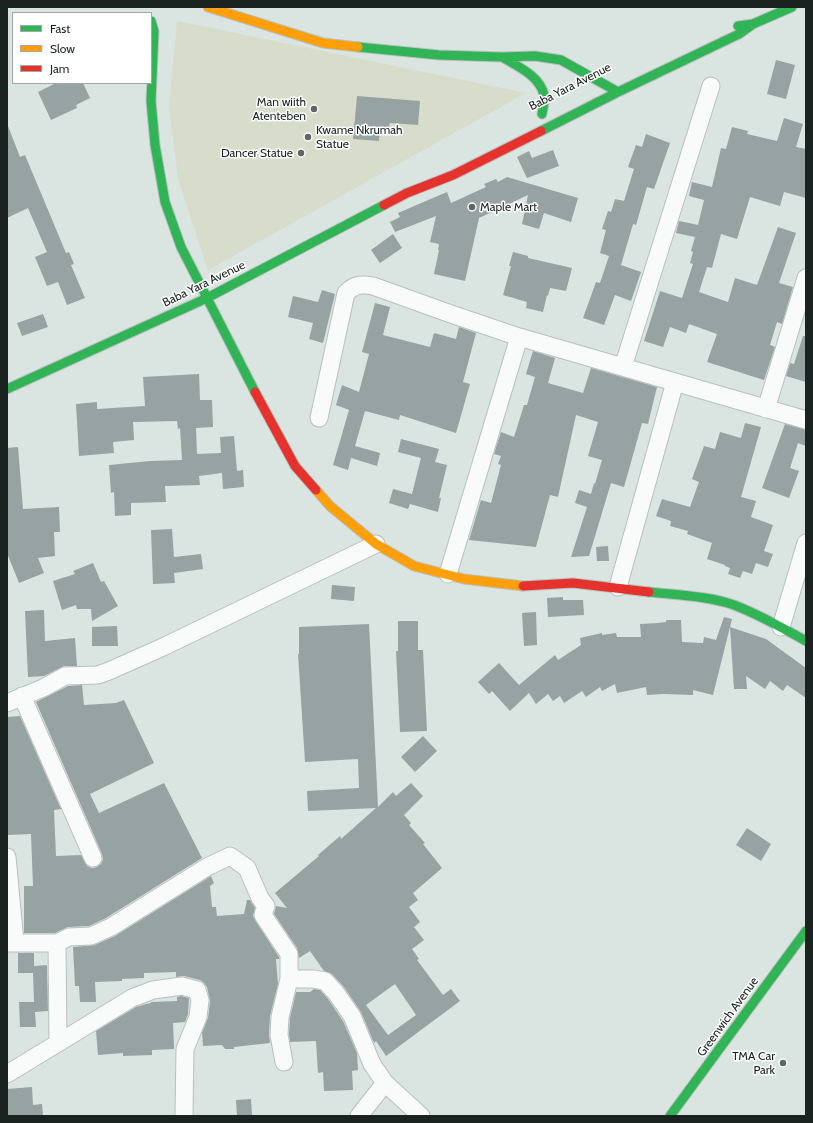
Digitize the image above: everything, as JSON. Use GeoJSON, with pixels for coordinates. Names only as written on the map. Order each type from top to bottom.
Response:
{"type":"FeatureCollection","features":[{"type":"Feature","properties":{"kind":"main road"},"geometry":{"type":"LineString","coordinates":[[208,7],[323,43],[439,55],[502,57],[535,56],[561,60],[607,81],[618,92]]}},
{"type":"Feature","properties":{"kind":"main road","name":"Baba Yara Avenue"},"geometry":{"type":"LineString","coordinates":[[7,389],[207,298],[407,193],[453,175],[618,92],[739,34],[777,10],[792,7]]}},
{"type":"Feature","properties":{"kind":"main road"},"geometry":{"type":"LineString","coordinates":[[152,24],[154,31],[152,78]]}},
{"type":"Feature","properties":{"kind":"main road","name":"Baba Yara Avenue"},"geometry":{"type":"LineString","coordinates":[[720,33],[734,27],[753,24]]}},
{"type":"Feature","properties":{"kind":"main road"},"geometry":{"type":"LineString","coordinates":[[502,57],[529,74],[542,87],[544,96],[542,114]]}},
{"type":"Feature","properties":{"kind":"main road","name":"Baba Yara Avenue"},"geometry":{"type":"LineString","coordinates":[[590,90],[607,81]]}},
{"type":"Feature","properties":{"kind":"main road"},"geometry":{"type":"LineString","coordinates":[[152,84],[151,101],[155,145],[165,202],[181,247],[295,466],[330,506],[376,544],[414,566],[464,579],[524,586],[573,583],[696,597],[733,605],[806,640]]}},
{"type":"Feature","properties":{"kind":"main road","name":"Baba Yara Avenue"},"geometry":{"type":"LineString","coordinates":[[407,193],[437,171]]}},
{"type":"Feature","properties":{"kind":"main road","name":"Greenwich Avenue"},"geometry":{"type":"LineString","coordinates":[[670,1116],[806,931]]}},
{"type":"Feature","properties":{"kind":"street"},"geometry":{"type":"LineString","coordinates":[[623,367],[711,86]]}},
{"type":"Feature","properties":{"kind":"street"},"geometry":{"type":"LineString","coordinates":[[766,408],[806,278]]}},
{"type":"Feature","properties":{"kind":"street"},"geometry":{"type":"LineString","coordinates":[[319,418],[346,292],[357,284],[374,286],[519,337],[806,420]]}},
{"type":"Feature","properties":{"kind":"street"},"geometry":{"type":"LineString","coordinates":[[448,574],[519,337]]}},
{"type":"Feature","properties":{"kind":"street"},"geometry":{"type":"LineString","coordinates":[[618,587],[675,382]]}},
{"type":"Feature","properties":{"kind":"street"},"geometry":{"type":"LineString","coordinates":[[781,627],[806,543]]}},
{"type":"Feature","properties":{"kind":"street"},"geometry":{"type":"LineString","coordinates":[[7,703],[43,688],[65,676],[98,675],[108,671],[163,647],[376,544]]}},
{"type":"Feature","properties":{"kind":"street"},"geometry":{"type":"LineString","coordinates":[[22,696],[93,858]]}},
{"type":"Feature","properties":{"kind":"street"},"geometry":{"type":"LineString","coordinates":[[7,857],[11,943],[57,942],[69,937],[91,936],[111,927],[207,867],[230,856],[247,868],[260,898],[266,906],[263,915],[289,954],[289,979],[280,1017],[279,1035],[284,1062]]}},
{"type":"Feature","properties":{"kind":"street"},"geometry":{"type":"LineString","coordinates":[[57,942],[58,1043]]}},
{"type":"Feature","properties":{"kind":"street"},"geometry":{"type":"LineString","coordinates":[[289,979],[313,979],[325,981],[336,993],[352,1016],[372,1064],[384,1083],[421,1116]]}},
{"type":"Feature","properties":{"kind":"street"},"geometry":{"type":"LineString","coordinates":[[7,1074],[132,998],[153,990],[182,986],[197,990],[200,1000],[198,1017],[184,1049],[184,1116]]}},
{"type":"Feature","properties":{"kind":"street"},"geometry":{"type":"LineString","coordinates":[[359,1116],[384,1083]]}},
{"type":"Feature","properties":{"kind":"green space"},"geometry":{"type":"Polygon","coordinates":[[[177,21],[526,93],[208,270],[178,179],[169,107],[177,21]]]}},
{"type":"Feature","properties":{"kind":"building"},"geometry":{"type":"Polygon","coordinates":[[[776,60],[795,65],[786,99],[767,94],[776,60]]]}},
{"type":"Feature","properties":{"kind":"building"},"geometry":{"type":"Polygon","coordinates":[[[54,84],[83,84],[90,98],[76,105],[77,108],[51,120],[38,92],[54,84]]]}},
{"type":"Feature","properties":{"kind":"building"},"geometry":{"type":"Polygon","coordinates":[[[357,96],[420,101],[418,125],[390,123],[388,129],[380,128],[379,141],[353,139],[357,96]]]}},
{"type":"Feature","properties":{"kind":"building"},"geometry":{"type":"Polygon","coordinates":[[[784,118],[803,124],[796,147],[806,149],[806,198],[784,192],[780,206],[750,197],[737,239],[721,234],[712,268],[707,267],[699,292],[728,302],[735,278],[757,285],[778,227],[796,233],[779,283],[793,287],[782,324],[777,322],[770,345],[775,347],[764,380],[707,362],[717,334],[689,324],[686,333],[670,327],[663,347],[644,341],[660,291],[682,298],[693,264],[690,263],[693,252],[691,251],[695,237],[676,233],[679,221],[698,225],[704,200],[689,196],[692,182],[712,187],[721,148],[726,149],[732,127],[748,131],[747,134],[777,141],[784,118]]]}},
{"type":"Feature","properties":{"kind":"building"},"geometry":{"type":"Polygon","coordinates":[[[8,126],[20,157],[25,155],[66,253],[69,252],[74,264],[71,265],[85,298],[67,305],[58,282],[47,286],[35,257],[47,252],[28,208],[7,218],[8,126]]]}},
{"type":"Feature","properties":{"kind":"building"},"geometry":{"type":"Polygon","coordinates":[[[646,134],[670,143],[654,189],[647,187],[636,225],[633,224],[621,265],[641,272],[631,301],[615,295],[604,325],[583,318],[596,282],[600,283],[609,256],[600,253],[606,230],[602,229],[608,211],[611,212],[615,199],[624,201],[634,169],[628,167],[636,145],[642,147],[646,134]]]}},
{"type":"Feature","properties":{"kind":"building"},"geometry":{"type":"Polygon","coordinates":[[[553,150],[559,166],[527,178],[517,157],[529,151],[532,158],[553,150]]]}},
{"type":"Feature","properties":{"kind":"building"},"geometry":{"type":"Polygon","coordinates":[[[507,177],[578,198],[571,222],[544,213],[539,229],[522,224],[528,195],[479,218],[465,281],[434,274],[439,244],[430,242],[436,216],[395,232],[390,222],[400,217],[398,213],[447,192],[451,203],[486,187],[484,184],[496,179],[498,182],[507,177]]]}},
{"type":"Feature","properties":{"kind":"building"},"geometry":{"type":"Polygon","coordinates":[[[393,234],[402,248],[380,263],[371,250],[393,234]]]}},
{"type":"Feature","properties":{"kind":"building"},"geometry":{"type":"Polygon","coordinates":[[[513,252],[528,256],[528,258],[572,268],[566,291],[550,288],[543,312],[526,308],[527,302],[503,295],[511,266],[509,266],[513,252]]]}},
{"type":"Feature","properties":{"kind":"building"},"geometry":{"type":"Polygon","coordinates":[[[322,290],[335,294],[323,343],[309,339],[313,323],[288,317],[293,296],[318,302],[322,290]]]}},
{"type":"Feature","properties":{"kind":"building"},"geometry":{"type":"Polygon","coordinates":[[[375,303],[390,307],[383,335],[430,347],[434,333],[456,339],[459,327],[476,333],[463,382],[470,384],[456,433],[400,415],[399,420],[365,411],[355,446],[380,453],[377,466],[351,458],[348,470],[333,465],[349,410],[336,405],[342,385],[359,392],[369,354],[362,352],[375,303]]]}},
{"type":"Feature","properties":{"kind":"building"},"geometry":{"type":"Polygon","coordinates":[[[43,314],[48,327],[22,336],[17,323],[43,314]]]}},
{"type":"Feature","properties":{"kind":"building"},"geometry":{"type":"Polygon","coordinates":[[[803,336],[806,336],[806,382],[786,376],[790,363],[794,364],[803,336]]]}},
{"type":"Feature","properties":{"kind":"building"},"geometry":{"type":"Polygon","coordinates":[[[533,351],[555,358],[548,383],[583,393],[591,368],[657,387],[648,424],[642,423],[624,487],[611,483],[589,556],[571,557],[587,507],[575,503],[579,490],[591,494],[602,460],[588,456],[598,422],[576,415],[558,497],[550,495],[536,547],[469,540],[481,500],[491,503],[501,465],[498,464],[501,456],[494,454],[501,432],[514,437],[524,405],[527,405],[535,377],[526,374],[533,351]]]}},
{"type":"Feature","properties":{"kind":"building"},"geometry":{"type":"Polygon","coordinates":[[[199,374],[200,400],[212,400],[213,427],[196,428],[197,454],[221,453],[220,437],[234,436],[237,471],[243,470],[244,487],[223,489],[222,473],[199,476],[200,485],[165,486],[166,502],[131,503],[131,515],[115,516],[114,492],[111,493],[109,465],[182,460],[180,428],[178,429],[177,421],[133,422],[134,440],[113,442],[114,453],[79,456],[76,404],[97,402],[97,409],[145,406],[143,377],[199,374]]]}},
{"type":"Feature","properties":{"kind":"building"},"geometry":{"type":"Polygon","coordinates":[[[745,423],[761,427],[741,497],[756,501],[751,517],[773,525],[764,551],[773,554],[768,567],[756,563],[752,574],[743,571],[740,578],[728,574],[730,568],[725,565],[707,559],[712,543],[687,534],[688,531],[670,526],[671,521],[656,516],[662,499],[690,507],[699,482],[692,479],[704,446],[715,449],[720,432],[741,438],[745,423]]]}},
{"type":"Feature","properties":{"kind":"building"},"geometry":{"type":"Polygon","coordinates":[[[785,424],[806,430],[806,446],[798,443],[790,468],[799,471],[789,498],[762,488],[785,424]]]}},
{"type":"Feature","properties":{"kind":"building"},"geometry":{"type":"Polygon","coordinates":[[[401,439],[439,449],[435,462],[447,465],[439,498],[441,498],[438,512],[410,504],[408,509],[389,503],[393,489],[412,494],[421,458],[398,452],[401,439]]]}},
{"type":"Feature","properties":{"kind":"building"},"geometry":{"type":"Polygon","coordinates":[[[18,447],[23,509],[59,507],[60,532],[54,532],[55,556],[38,558],[44,573],[19,583],[7,553],[7,448],[18,447]]]}},
{"type":"Feature","properties":{"kind":"building"},"geometry":{"type":"Polygon","coordinates":[[[172,529],[174,557],[201,554],[203,569],[174,573],[175,583],[153,584],[151,530],[172,529]]]}},
{"type":"Feature","properties":{"kind":"building"},"geometry":{"type":"Polygon","coordinates":[[[608,546],[609,561],[597,561],[596,547],[608,546]]]}},
{"type":"Feature","properties":{"kind":"building"},"geometry":{"type":"Polygon","coordinates":[[[93,563],[101,582],[104,581],[118,606],[92,621],[91,609],[77,609],[76,605],[62,610],[53,581],[75,574],[73,571],[93,563]]]}},
{"type":"Feature","properties":{"kind":"building"},"geometry":{"type":"Polygon","coordinates":[[[332,585],[355,587],[354,601],[331,599],[332,585]]]}},
{"type":"Feature","properties":{"kind":"building"},"geometry":{"type":"Polygon","coordinates":[[[563,597],[563,600],[583,600],[584,615],[548,617],[547,598],[563,597]]]}},
{"type":"Feature","properties":{"kind":"building"},"geometry":{"type":"Polygon","coordinates":[[[44,610],[45,641],[75,638],[77,666],[64,666],[44,676],[28,677],[25,611],[44,610]]]}},
{"type":"Feature","properties":{"kind":"building"},"geometry":{"type":"Polygon","coordinates":[[[536,612],[537,645],[524,646],[522,613],[536,612]]]}},
{"type":"Feature","properties":{"kind":"building"},"geometry":{"type":"Polygon","coordinates":[[[724,617],[732,619],[713,695],[693,690],[693,695],[647,695],[646,687],[617,693],[615,684],[602,691],[600,687],[586,697],[582,691],[564,703],[560,696],[553,701],[548,694],[536,704],[529,693],[510,711],[492,691],[489,694],[478,682],[499,663],[519,685],[555,655],[558,660],[581,645],[580,638],[602,633],[602,635],[616,633],[617,637],[641,637],[640,624],[666,622],[666,620],[681,620],[682,642],[703,643],[704,637],[716,640],[724,617]]]}},
{"type":"Feature","properties":{"kind":"building"},"geometry":{"type":"Polygon","coordinates":[[[398,621],[418,621],[418,650],[423,650],[427,731],[400,732],[396,651],[398,651],[398,621]]]}},
{"type":"Feature","properties":{"kind":"building"},"geometry":{"type":"Polygon","coordinates":[[[369,624],[378,807],[393,792],[396,796],[411,783],[423,796],[404,815],[411,823],[409,825],[425,843],[423,844],[442,868],[413,893],[418,900],[409,907],[420,922],[414,927],[424,940],[412,949],[419,959],[417,960],[443,995],[451,989],[460,1001],[386,1056],[376,1041],[374,1043],[361,1012],[344,987],[332,974],[324,971],[310,951],[299,958],[297,948],[274,914],[276,906],[287,908],[275,893],[340,836],[341,839],[376,808],[308,811],[307,791],[359,788],[358,759],[305,762],[298,654],[299,627],[369,624]],[[395,984],[366,1005],[388,1035],[416,1015],[395,984]]]}},
{"type":"Feature","properties":{"kind":"building"},"geometry":{"type":"Polygon","coordinates":[[[117,626],[118,646],[92,646],[92,627],[117,626]]]}},
{"type":"Feature","properties":{"kind":"building"},"geometry":{"type":"Polygon","coordinates":[[[730,627],[766,639],[806,668],[806,698],[787,685],[783,691],[770,681],[765,689],[746,676],[747,689],[734,689],[730,627]]]}},
{"type":"Feature","properties":{"kind":"building"},"geometry":{"type":"Polygon","coordinates":[[[82,685],[84,705],[116,703],[124,700],[154,763],[90,794],[99,813],[164,783],[202,858],[106,918],[89,926],[68,927],[55,933],[24,933],[24,886],[33,886],[31,834],[7,835],[7,717],[20,716],[61,809],[54,810],[56,856],[81,855],[87,866],[92,868],[97,867],[101,864],[103,859],[102,854],[36,702],[68,686],[82,685]]]}},
{"type":"Feature","properties":{"kind":"building"},"geometry":{"type":"Polygon","coordinates":[[[423,736],[437,751],[415,772],[401,757],[423,736]]]}},
{"type":"Feature","properties":{"kind":"building"},"geometry":{"type":"Polygon","coordinates":[[[747,828],[771,844],[761,861],[736,845],[747,828]]]}},
{"type":"Feature","properties":{"kind":"building"},"geometry":{"type":"Polygon","coordinates":[[[211,876],[214,883],[210,886],[212,907],[216,907],[217,916],[244,914],[247,900],[250,900],[255,908],[253,916],[255,920],[279,957],[279,959],[276,959],[278,984],[270,1016],[270,1043],[234,1047],[234,1049],[225,1049],[222,1045],[203,1046],[202,1033],[208,1018],[210,1001],[207,987],[200,980],[184,976],[176,977],[176,972],[144,973],[144,978],[122,979],[122,981],[95,982],[96,1002],[80,1002],[79,986],[75,986],[73,947],[95,945],[115,936],[211,876]]]}},
{"type":"Feature","properties":{"kind":"building"},"geometry":{"type":"Polygon","coordinates":[[[18,953],[34,953],[34,966],[47,965],[48,1011],[35,1012],[36,1027],[20,1027],[19,1002],[34,1002],[33,973],[18,973],[18,953]]]}},
{"type":"Feature","properties":{"kind":"building"},"geometry":{"type":"Polygon","coordinates":[[[314,989],[320,990],[343,1021],[357,1053],[358,1070],[352,1071],[353,1090],[324,1091],[323,1072],[318,1073],[316,1041],[290,1042],[290,1018],[296,992],[310,992],[314,989]]]}},
{"type":"Feature","properties":{"kind":"building"},"geometry":{"type":"Polygon","coordinates":[[[181,996],[189,998],[188,1014],[185,1022],[173,1023],[174,1049],[152,1050],[152,1055],[123,1056],[123,1053],[98,1055],[96,1031],[136,1007],[151,1002],[177,1001],[177,997],[181,996]]]}},
{"type":"Feature","properties":{"kind":"building"},"geometry":{"type":"Polygon","coordinates":[[[32,1087],[33,1105],[42,1104],[43,1116],[7,1116],[7,1089],[32,1087]]]}},
{"type":"Feature","properties":{"kind":"building"},"geometry":{"type":"Polygon","coordinates":[[[251,1099],[252,1115],[237,1116],[236,1100],[251,1099]]]}},
{"type":"Feature","properties":{"kind":"traffic: fast"},"geometry":{"type":"LineString","coordinates":[[738,26],[753,24],[792,7]]}},
{"type":"Feature","properties":{"kind":"traffic: fast"},"geometry":{"type":"LineString","coordinates":[[152,24],[154,31],[152,78]]}},
{"type":"Feature","properties":{"kind":"traffic: fast"},"geometry":{"type":"LineString","coordinates":[[541,131],[739,34],[753,24]]}},
{"type":"Feature","properties":{"kind":"traffic: fast"},"geometry":{"type":"LineString","coordinates":[[358,47],[439,55],[502,57],[535,56],[561,60],[618,92]]}},
{"type":"Feature","properties":{"kind":"traffic: fast"},"geometry":{"type":"LineString","coordinates":[[502,57],[527,72],[538,82],[544,95],[542,114]]}},
{"type":"Feature","properties":{"kind":"traffic: fast"},"geometry":{"type":"LineString","coordinates":[[152,84],[151,101],[155,145],[165,202],[181,247],[255,392]]}},
{"type":"Feature","properties":{"kind":"traffic: fast"},"geometry":{"type":"LineString","coordinates":[[7,389],[207,298],[384,205]]}},
{"type":"Feature","properties":{"kind":"traffic: fast"},"geometry":{"type":"LineString","coordinates":[[649,592],[703,598],[734,605],[762,617],[806,641]]}},
{"type":"Feature","properties":{"kind":"traffic: fast"},"geometry":{"type":"LineString","coordinates":[[670,1116],[806,931]]}},
{"type":"Feature","properties":{"kind":"traffic: slow"},"geometry":{"type":"LineString","coordinates":[[208,7],[323,43],[358,47]]}},
{"type":"Feature","properties":{"kind":"traffic: slow"},"geometry":{"type":"LineString","coordinates":[[316,490],[330,506],[376,544],[414,566],[464,579],[523,586]]}},
{"type":"Feature","properties":{"kind":"traffic: jam"},"geometry":{"type":"LineString","coordinates":[[384,205],[407,193],[453,175],[541,131]]}},
{"type":"Feature","properties":{"kind":"traffic: jam"},"geometry":{"type":"LineString","coordinates":[[255,392],[295,466],[316,490]]}},
{"type":"Feature","properties":{"kind":"traffic: jam"},"geometry":{"type":"LineString","coordinates":[[523,586],[573,583],[649,592]]}},
{"type":"Feature","properties":{"kind":"place","name":"Man wiith Atenteben"},"geometry":{"type":"Point","coordinates":[314,109]}},
{"type":"Feature","properties":{"kind":"place","name":"Kwame Nkrumah Statue"},"geometry":{"type":"Point","coordinates":[308,137]}},
{"type":"Feature","properties":{"kind":"place","name":"Dancer Statue"},"geometry":{"type":"Point","coordinates":[301,153]}},
{"type":"Feature","properties":{"kind":"place","name":"Maple Mart"},"geometry":{"type":"Point","coordinates":[472,207]}},
{"type":"Feature","properties":{"kind":"place","name":"TMA Car Park"},"geometry":{"type":"Point","coordinates":[783,1063]}}]}
